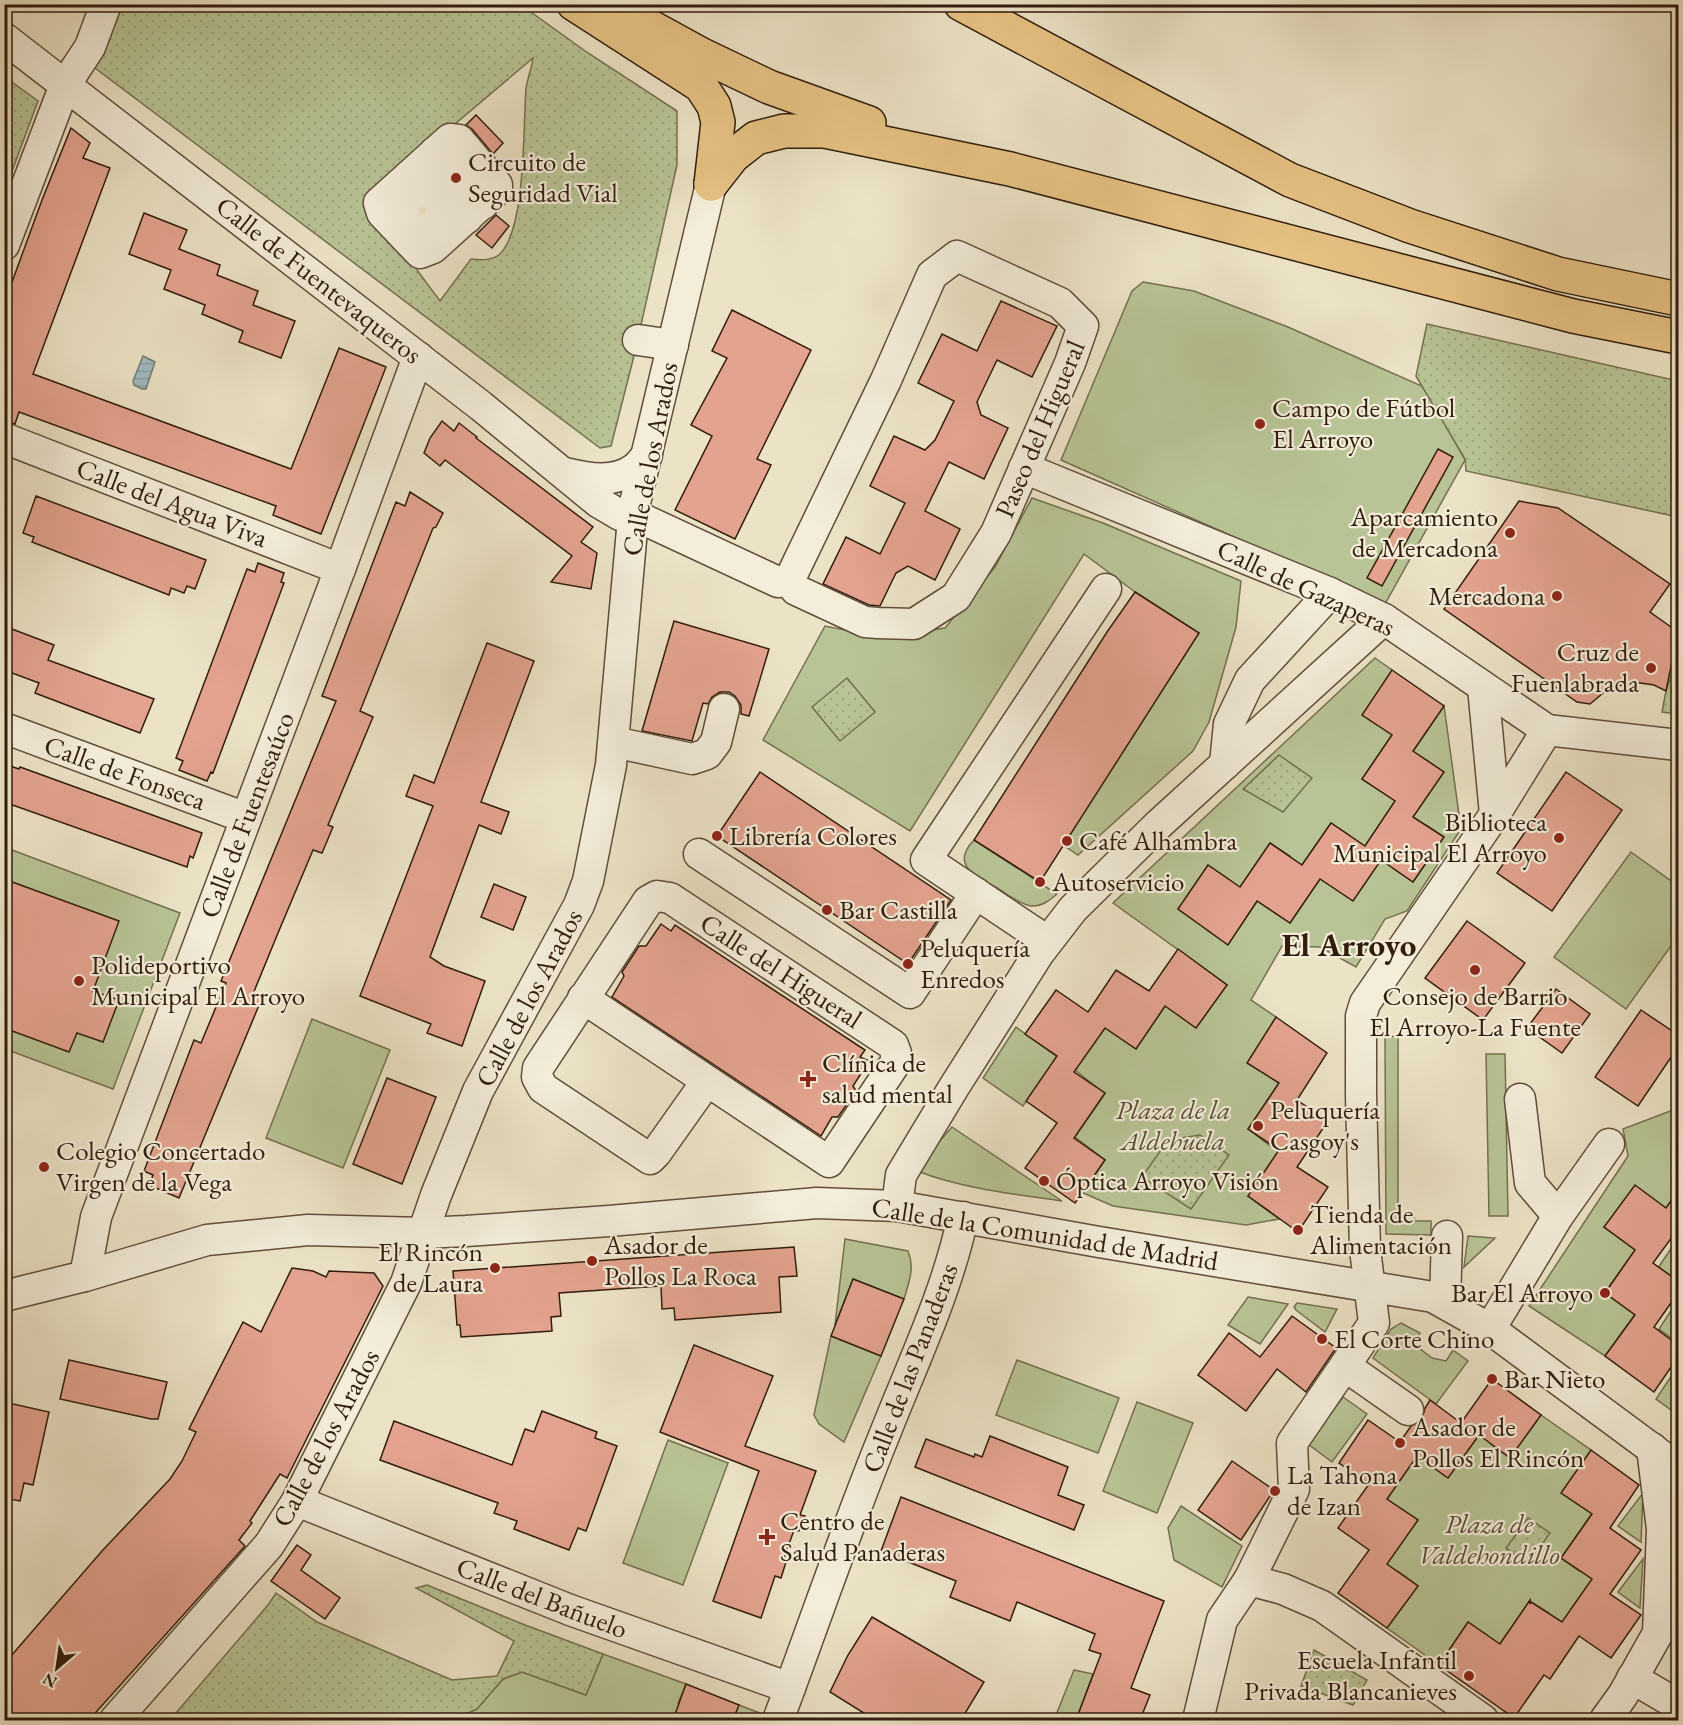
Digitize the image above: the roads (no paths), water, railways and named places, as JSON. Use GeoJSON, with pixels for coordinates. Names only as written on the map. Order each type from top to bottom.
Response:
{"type":"FeatureCollection","features":[{"type":"Feature","properties":{"kind":"highway"},"geometry":{"type":"LineString","coordinates":[[574,4],[701,86],[714,106],[718,122],[711,184]]}},
{"type":"Feature","properties":{"kind":"highway"},"geometry":{"type":"LineString","coordinates":[[609,4],[702,55],[769,87],[847,116],[1010,169],[1359,262],[1573,316],[1678,337]]}},
{"type":"Feature","properties":{"kind":"highway"},"geometry":{"type":"LineString","coordinates":[[961,4],[1290,180],[1410,226],[1558,274],[1678,299]]}},
{"type":"Feature","properties":{"kind":"highway"},"geometry":{"type":"LineString","coordinates":[[711,184],[733,156],[756,138],[784,131],[825,131],[1010,169]]}},
{"type":"Feature","properties":{"kind":"street"},"geometry":{"type":"LineString","coordinates":[[4,245],[65,85],[90,47],[106,4]]}},
{"type":"Feature","properties":{"kind":"street","name":"Calle de Fuentevaqueros"},"geometry":{"type":"LineString","coordinates":[[4,38],[418,357],[565,473],[598,502],[620,515],[634,515]]}},
{"type":"Feature","properties":{"kind":"street","name":"Calle de los Arados"},"geometry":{"type":"LineString","coordinates":[[116,1720],[269,1545],[297,1501],[406,1283],[443,1176],[478,1091],[582,897],[592,862],[611,765],[634,515],[646,455],[711,184]]}},
{"type":"Feature","properties":{"kind":"street","name":"Paseo del Higueral"},"geometry":{"type":"LineString","coordinates":[[957,256],[1060,303],[1083,326],[1070,363],[996,533],[956,597],[914,624],[865,622],[796,590],[789,581],[886,380],[932,275],[957,256]]}},
{"type":"Feature","properties":{"kind":"street"},"geometry":{"type":"LineString","coordinates":[[638,340],[673,345]]}},
{"type":"Feature","properties":{"kind":"street","name":"Calle de Fuentesaúco"},"geometry":{"type":"LineString","coordinates":[[85,1276],[96,1217],[418,357]]}},
{"type":"Feature","properties":{"kind":"street","name":"Calle del Agua Viva"},"geometry":{"type":"LineString","coordinates":[[4,438],[340,569]]}},
{"type":"Feature","properties":{"kind":"street"},"geometry":{"type":"LineString","coordinates":[[565,473],[596,479],[615,477],[634,469],[646,455]]}},
{"type":"Feature","properties":{"kind":"street","name":"Calle de Gazaperas"},"geometry":{"type":"LineString","coordinates":[[1024,468],[1330,593],[1384,619],[1547,730],[1678,745]]}},
{"type":"Feature","properties":{"kind":"street","name":"Paseo del Higueral"},"geometry":{"type":"LineString","coordinates":[[634,515],[778,582],[789,581]]}},
{"type":"Feature","properties":{"kind":"street"},"geometry":{"type":"LineString","coordinates":[[1047,940],[926,860],[1106,589]]}},
{"type":"Feature","properties":{"kind":"street"},"geometry":{"type":"LineString","coordinates":[[1225,764],[1229,724],[1250,680],[1330,593]]}},
{"type":"Feature","properties":{"kind":"street"},"geometry":{"type":"LineString","coordinates":[[897,1206],[901,1175],[1047,940],[1087,893],[1384,619]]}},
{"type":"Feature","properties":{"kind":"street"},"geometry":{"type":"LineString","coordinates":[[1483,687],[1495,814]]}},
{"type":"Feature","properties":{"kind":"street"},"geometry":{"type":"LineString","coordinates":[[614,742],[692,759],[707,754],[716,742],[724,710]]}},
{"type":"Feature","properties":{"kind":"street","name":"Calle de Fonseca"},"geometry":{"type":"LineString","coordinates":[[4,728],[246,818]]}},
{"type":"Feature","properties":{"kind":"street"},"geometry":{"type":"LineString","coordinates":[[1198,1720],[1222,1620],[1249,1580],[1294,1490],[1292,1443],[1374,1323],[1365,1249],[1360,1095],[1361,1016],[1365,1003],[1495,814],[1547,730]]}},
{"type":"Feature","properties":{"kind":"street"},"geometry":{"type":"LineString","coordinates":[[699,854],[910,993],[976,893]]}},
{"type":"Feature","properties":{"kind":"street","name":"Calle del Higueral"},"geometry":{"type":"LineString","coordinates":[[582,998],[648,901],[657,896],[670,898],[893,1045],[896,1062],[829,1162]]}},
{"type":"Feature","properties":{"kind":"street"},"geometry":{"type":"LineString","coordinates":[[707,1081],[650,1159],[543,1088],[537,1077],[538,1068],[582,998],[829,1162],[817,1203]]}},
{"type":"Feature","properties":{"kind":"street"},"geometry":{"type":"LineString","coordinates":[[1520,1099],[1530,1183],[1558,1216]]}},
{"type":"Feature","properties":{"kind":"street"},"geometry":{"type":"LineString","coordinates":[[1490,1329],[1558,1216],[1609,1144]]}},
{"type":"Feature","properties":{"kind":"street","name":"Calle de la Comunidad de Madrid"},"geometry":{"type":"LineString","coordinates":[[4,1296],[85,1276],[207,1240],[308,1230],[423,1233],[609,1221],[817,1203],[897,1206],[1433,1297],[1490,1329],[1678,1468]]}},
{"type":"Feature","properties":{"kind":"street","name":"Calle de las Panaderas"},"geometry":{"type":"LineString","coordinates":[[778,1720],[885,1433],[943,1291],[963,1217]]}},
{"type":"Feature","properties":{"kind":"street"},"geometry":{"type":"LineString","coordinates":[[1445,1303],[1447,1236]]}},
{"type":"Feature","properties":{"kind":"street"},"geometry":{"type":"LineString","coordinates":[[1345,1366],[1408,1410]]}},
{"type":"Feature","properties":{"kind":"street"},"geometry":{"type":"LineString","coordinates":[[1608,1720],[1658,1633],[1670,1519],[1652,1448]]}},
{"type":"Feature","properties":{"kind":"street","name":"Calle del Bañuelo"},"geometry":{"type":"LineString","coordinates":[[297,1501],[570,1610],[790,1688]]}},
{"type":"Feature","properties":{"kind":"street"},"geometry":{"type":"LineString","coordinates":[[1249,1580],[1283,1589],[1322,1606],[1483,1720]]}},
{"type":"Feature","properties":{"kind":"street"},"geometry":{"type":"LineString","coordinates":[[1632,1678],[1678,1705]]}},
{"type":"Feature","properties":{"kind":"water"},"geometry":{"type":"Polygon","coordinates":[[[143,356],[155,362],[146,389],[134,385],[133,381],[143,356]]]}},
{"type":"Feature","properties":{"kind":"place","name":"Circuito de Seguridad Vial"},"geometry":{"type":"Point","coordinates":[456,178]}},
{"type":"Feature","properties":{"kind":"place","name":"Campo de Fútbol El Arroyo"},"geometry":{"type":"Point","coordinates":[1260,424]}},
{"type":"Feature","properties":{"kind":"place","name":"Aparcamiento de Mercadona"},"geometry":{"type":"Point","coordinates":[1510,533]}},
{"type":"Feature","properties":{"kind":"place","name":"Mercadona"},"geometry":{"type":"Point","coordinates":[1557,596]}},
{"type":"Feature","properties":{"kind":"place","name":"Cruz de Fuenlabrada"},"geometry":{"type":"Point","coordinates":[1651,668]}},
{"type":"Feature","properties":{"kind":"place","name":"Librería Colores"},"geometry":{"type":"Point","coordinates":[717,836]}},
{"type":"Feature","properties":{"kind":"place","name":"Biblioteca Municipal El Arroyo"},"geometry":{"type":"Point","coordinates":[1559,838]}},
{"type":"Feature","properties":{"kind":"place","name":"Café Alhambra"},"geometry":{"type":"Point","coordinates":[1067,841]}},
{"type":"Feature","properties":{"kind":"place","name":"Autoservicio"},"geometry":{"type":"Point","coordinates":[1040,882]}},
{"type":"Feature","properties":{"kind":"place","name":"Bar Castilla"},"geometry":{"type":"Point","coordinates":[827,910]}},
{"type":"Feature","properties":{"kind":"place","name":"Peluquería Enredos"},"geometry":{"type":"Point","coordinates":[908,964]}},
{"type":"Feature","properties":{"kind":"place","name":"Consejo de Barrio El Arroyo-La Fuente"},"geometry":{"type":"Point","coordinates":[1475,970]}},
{"type":"Feature","properties":{"kind":"place","name":"Polideportivo Municipal El Arroyo"},"geometry":{"type":"Point","coordinates":[79,981]}},
{"type":"Feature","properties":{"kind":"place","name":"Clínica de salud mental"},"geometry":{"type":"Point","coordinates":[808,1079]}},
{"type":"Feature","properties":{"kind":"place","name":"Peluquería Casgoy's"},"geometry":{"type":"Point","coordinates":[1258,1126]}},
{"type":"Feature","properties":{"kind":"place","name":"Colegio Concertado Virgen de la Vega"},"geometry":{"type":"Point","coordinates":[44,1167]}},
{"type":"Feature","properties":{"kind":"place","name":"Óptica Arroyo Visión"},"geometry":{"type":"Point","coordinates":[1044,1181]}},
{"type":"Feature","properties":{"kind":"place","name":"Tienda de Alimentación"},"geometry":{"type":"Point","coordinates":[1298,1230]}},
{"type":"Feature","properties":{"kind":"place","name":"Asador de Pollos La Roca"},"geometry":{"type":"Point","coordinates":[592,1261]}},
{"type":"Feature","properties":{"kind":"place","name":"El Rincón de Laura"},"geometry":{"type":"Point","coordinates":[495,1268]}},
{"type":"Feature","properties":{"kind":"place","name":"Bar El Arroyo"},"geometry":{"type":"Point","coordinates":[1605,1293]}},
{"type":"Feature","properties":{"kind":"place","name":"El Corte Chino"},"geometry":{"type":"Point","coordinates":[1322,1339]}},
{"type":"Feature","properties":{"kind":"place","name":"Bar Nieto"},"geometry":{"type":"Point","coordinates":[1492,1379]}},
{"type":"Feature","properties":{"kind":"place","name":"Asador de Pollos El Rincón"},"geometry":{"type":"Point","coordinates":[1400,1443]}},
{"type":"Feature","properties":{"kind":"place","name":"La Tahona de Izan"},"geometry":{"type":"Point","coordinates":[1275,1491]}},
{"type":"Feature","properties":{"kind":"place","name":"Centro de Salud Panaderas"},"geometry":{"type":"Point","coordinates":[767,1537]}},
{"type":"Feature","properties":{"kind":"place","name":"Escuela Infantil Privada Blancanieves"},"geometry":{"type":"Point","coordinates":[1469,1676]}},
{"type":"Feature","properties":{"kind":"district","name":"El Arroyo"},"geometry":{"type":"Point","coordinates":[1349,944]}},
{"type":"Feature","properties":{"kind":"park label","name":"Plaza de la Aldehuela"},"geometry":{"type":"Point","coordinates":[1173,1126]}},
{"type":"Feature","properties":{"kind":"park label","name":"Plaza de Valdehondillo"},"geometry":{"type":"Point","coordinates":[1489,1540]}}]}
